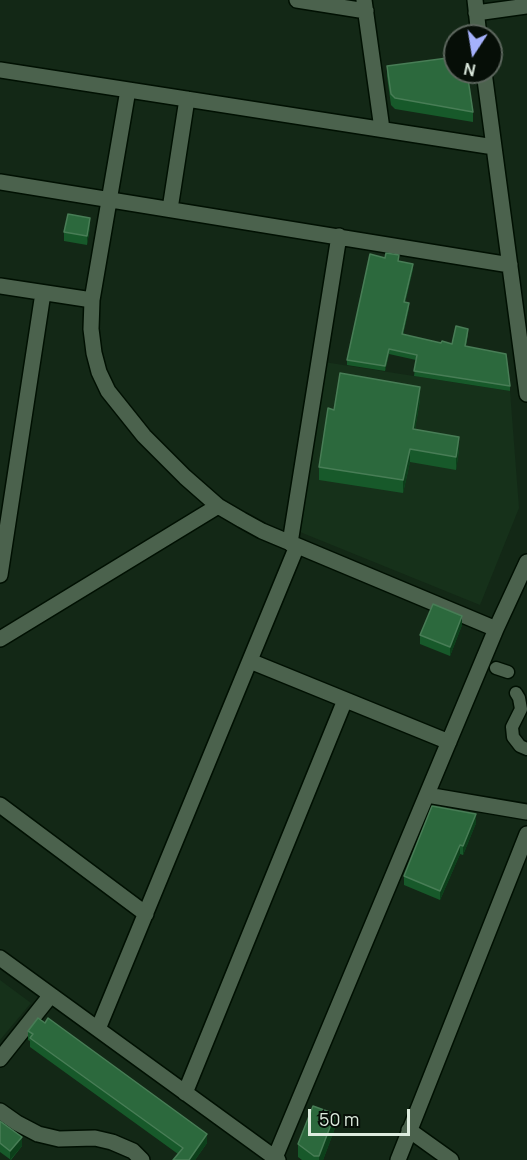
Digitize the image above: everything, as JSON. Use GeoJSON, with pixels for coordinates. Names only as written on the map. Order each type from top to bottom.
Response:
{"type":"FeatureCollection","features":[{"type":"Feature","properties":{"kind":"street"},"geometry":{"type":"LineString","coordinates":[[297,0],[365,5],[382,129]]}},
{"type":"Feature","properties":{"kind":"street"},"geometry":{"type":"LineString","coordinates":[[477,24],[475,6],[527,6]]}},
{"type":"Feature","properties":{"kind":"street"},"geometry":{"type":"LineString","coordinates":[[0,70],[494,147]]}},
{"type":"Feature","properties":{"kind":"street"},"geometry":{"type":"LineString","coordinates":[[486,84],[510,265],[520,295],[527,394]]}},
{"type":"Feature","properties":{"kind":"street"},"geometry":{"type":"LineString","coordinates":[[128,90],[92,300],[91,329],[94,352],[99,372],[108,391],[144,436],[218,506],[262,531],[496,629]]}},
{"type":"Feature","properties":{"kind":"street"},"geometry":{"type":"LineString","coordinates":[[170,209],[187,99]]}},
{"type":"Feature","properties":{"kind":"street"},"geometry":{"type":"LineString","coordinates":[[0,182],[510,265]]}},
{"type":"Feature","properties":{"kind":"street"},"geometry":{"type":"LineString","coordinates":[[98,1029],[250,661],[294,544],[339,236]]}},
{"type":"Feature","properties":{"kind":"street"},"geometry":{"type":"LineString","coordinates":[[0,286],[92,300]]}},
{"type":"Feature","properties":{"kind":"street"},"geometry":{"type":"LineString","coordinates":[[0,575],[43,293]]}},
{"type":"Feature","properties":{"kind":"street"},"geometry":{"type":"LineString","coordinates":[[0,639],[218,506]]}},
{"type":"Feature","properties":{"kind":"street"},"geometry":{"type":"LineString","coordinates":[[0,957],[275,1159],[496,629],[527,562]]}},
{"type":"Feature","properties":{"kind":"street"},"geometry":{"type":"LineString","coordinates":[[250,661],[449,742]]}},
{"type":"Feature","properties":{"kind":"street"},"geometry":{"type":"LineString","coordinates":[[495,668],[508,672]]}},
{"type":"Feature","properties":{"kind":"street"},"geometry":{"type":"LineString","coordinates":[[516,693],[521,709],[512,727],[513,737],[520,746],[527,749]]}},
{"type":"Feature","properties":{"kind":"street"},"geometry":{"type":"LineString","coordinates":[[185,1093],[345,700]]}},
{"type":"Feature","properties":{"kind":"street"},"geometry":{"type":"LineString","coordinates":[[427,795],[527,812]]}},
{"type":"Feature","properties":{"kind":"street"},"geometry":{"type":"LineString","coordinates":[[0,805],[146,914]]}},
{"type":"Feature","properties":{"kind":"street"},"geometry":{"type":"LineString","coordinates":[[398,1160],[527,834]]}},
{"type":"Feature","properties":{"kind":"street"},"geometry":{"type":"LineString","coordinates":[[0,1059],[51,995]]}},
{"type":"Feature","properties":{"kind":"street"},"geometry":{"type":"LineString","coordinates":[[0,1111],[38,1134],[59,1139],[95,1138],[112,1142],[134,1151],[142,1160]]}},
{"type":"Feature","properties":{"kind":"street"},"geometry":{"type":"LineString","coordinates":[[410,1130],[452,1160]]}},
{"type":"Feature","properties":{"kind":"shaded area"},"geometry":{"type":"Polygon","coordinates":[[[324,362],[510,391],[519,508],[480,605],[300,532],[324,362]]]}},
{"type":"Feature","properties":{"kind":"shaded area"},"geometry":{"type":"Polygon","coordinates":[[[0,980],[31,1003],[0,1040],[0,980]]]}},
{"type":"Feature","properties":{"kind":"building"},"geometry":{"type":"Polygon","coordinates":[[[443,59],[443,84],[469,84],[473,112],[395,98],[391,94],[387,66],[443,59]]]}},
{"type":"Feature","properties":{"kind":"building"},"geometry":{"type":"Polygon","coordinates":[[[68,214],[90,218],[87,236],[64,232],[68,214]]]}},
{"type":"Feature","properties":{"kind":"building"},"geometry":{"type":"Polygon","coordinates":[[[386,253],[399,255],[398,261],[413,264],[404,302],[409,303],[402,334],[452,344],[456,326],[468,329],[465,346],[506,354],[510,386],[414,371],[417,355],[389,349],[385,366],[347,360],[370,254],[385,258],[386,253]]]}},
{"type":"Feature","properties":{"kind":"building"},"geometry":{"type":"Polygon","coordinates":[[[340,373],[420,387],[413,429],[459,437],[456,457],[410,449],[403,480],[319,467],[328,408],[334,410],[340,373]]]}},
{"type":"Feature","properties":{"kind":"building"},"geometry":{"type":"Polygon","coordinates":[[[433,604],[462,616],[450,647],[420,635],[433,604]]]}},
{"type":"Feature","properties":{"kind":"building"},"geometry":{"type":"Polygon","coordinates":[[[432,806],[476,814],[440,891],[404,876],[432,806]]]}},
{"type":"Feature","properties":{"kind":"building"},"geometry":{"type":"Polygon","coordinates":[[[38,1018],[45,1023],[48,1018],[207,1134],[189,1160],[173,1160],[183,1148],[30,1038],[33,1034],[28,1031],[38,1018]]]}},
{"type":"Feature","properties":{"kind":"building"},"geometry":{"type":"Polygon","coordinates":[[[313,1106],[335,1114],[319,1156],[314,1156],[298,1144],[313,1106]]]}},
{"type":"Feature","properties":{"kind":"building"},"geometry":{"type":"Polygon","coordinates":[[[0,1121],[22,1137],[10,1151],[0,1143],[0,1121]]]}}]}
